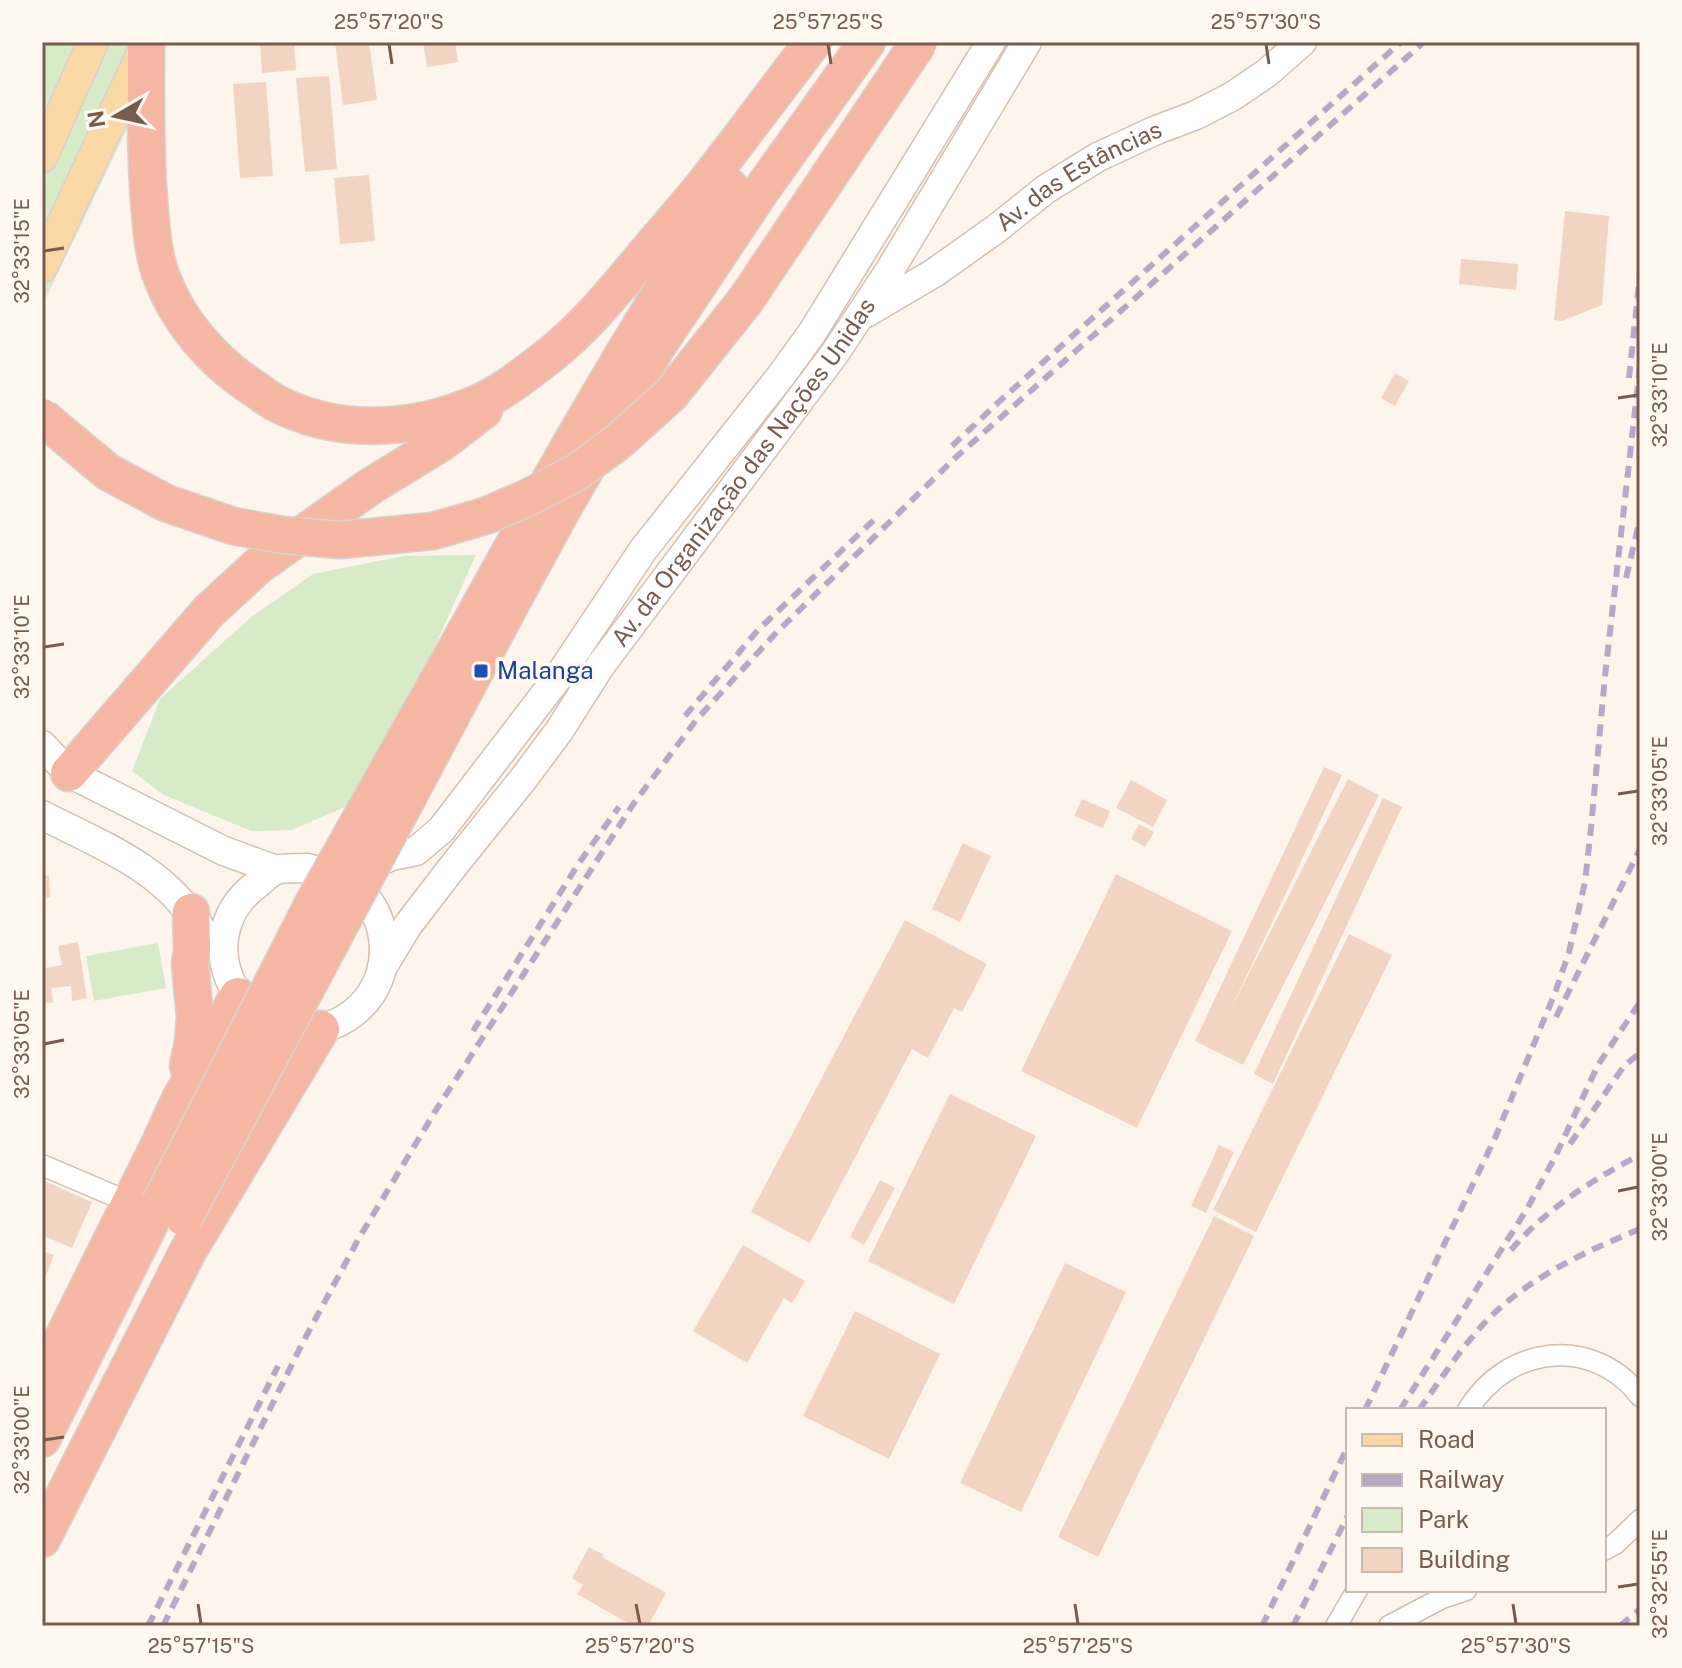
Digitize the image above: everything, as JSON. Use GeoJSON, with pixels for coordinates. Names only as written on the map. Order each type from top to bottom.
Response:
{"type":"FeatureCollection","features":[{"type":"Feature","properties":{"kind":"highway"},"geometry":{"type":"LineString","coordinates":[[147,43],[148,189],[153,241],[162,278],[182,317],[212,356],[232,374],[273,402],[307,416],[342,425],[411,424],[480,403],[550,355],[600,309],[702,187],[813,42]]}},
{"type":"Feature","properties":{"kind":"highway"},"geometry":{"type":"LineString","coordinates":[[42,1439],[158,1209],[496,603],[570,443],[678,263],[773,120],[831,42]]}},
{"type":"Feature","properties":{"kind":"highway"},"geometry":{"type":"LineString","coordinates":[[496,603],[563,508],[658,345],[758,195],[867,42]]}},
{"type":"Feature","properties":{"kind":"highway"},"geometry":{"type":"LineString","coordinates":[[42,417],[108,472],[166,503],[233,526],[283,535],[340,540],[433,531],[485,516],[577,472],[619,441],[671,394],[745,301],[919,42]]}},
{"type":"Feature","properties":{"kind":"highway"},"geometry":{"type":"LineString","coordinates":[[69,773],[209,611],[259,565],[346,503],[441,443],[479,414],[513,382]]}},
{"type":"Feature","properties":{"kind":"highway"},"geometry":{"type":"LineString","coordinates":[[180,1099],[194,1034],[191,912]]}},
{"type":"Feature","properties":{"kind":"highway"},"geometry":{"type":"LineString","coordinates":[[42,1497],[158,1209],[159,1145],[231,982]]}},
{"type":"Feature","properties":{"kind":"highway"},"geometry":{"type":"LineString","coordinates":[[42,1539],[188,1251],[321,1029]]}},
{"type":"Feature","properties":{"kind":"highway"},"geometry":{"type":"LineString","coordinates":[[42,1380],[158,1209]]}},
{"type":"Feature","properties":{"kind":"main road"},"geometry":{"type":"LineString","coordinates":[[42,157],[93,42]]}},
{"type":"Feature","properties":{"kind":"main road","name":"Av. da Organização das Nações Unidas"},"geometry":{"type":"LineString","coordinates":[[340,877],[392,856],[416,851],[441,830],[559,676],[643,550],[812,333],[991,42]]}},
{"type":"Feature","properties":{"kind":"main road","name":"Av. da Organização das Nações Unidas"},"geometry":{"type":"LineString","coordinates":[[382,968],[408,925],[559,731],[601,665],[835,353],[890,270],[1027,42]]}},
{"type":"Feature","properties":{"kind":"main road","name":"Av. das Estâncias"},"geometry":{"type":"LineString","coordinates":[[858,317],[934,273],[1046,189],[1098,157],[1215,106],[1249,86],[1302,42]]}},
{"type":"Feature","properties":{"kind":"main road"},"geometry":{"type":"LineString","coordinates":[[42,267],[147,43]]}},
{"type":"Feature","properties":{"kind":"main road"},"geometry":{"type":"LineString","coordinates":[[42,745],[69,773],[224,851],[276,870],[307,868],[340,877],[355,887],[368,900],[383,932],[385,950],[376,985],[354,1013],[321,1029],[283,1028],[266,1021],[250,1010],[191,912],[165,884],[126,857],[42,815]]}},
{"type":"Feature","properties":{"kind":"main road"},"geometry":{"type":"LineString","coordinates":[[231,982],[224,938],[232,912],[250,890],[276,870]]}},
{"type":"Feature","properties":{"kind":"street"},"geometry":{"type":"LineString","coordinates":[[42,1165],[158,1209]]}},
{"type":"Feature","properties":{"kind":"street"},"geometry":{"type":"LineString","coordinates":[[1469,1408],[1488,1383],[1503,1371],[1528,1359],[1556,1355],[1583,1358],[1609,1368],[1640,1396]]}},
{"type":"Feature","properties":{"kind":"street"},"geometry":{"type":"LineString","coordinates":[[1606,1549],[1640,1520]]}},
{"type":"Feature","properties":{"kind":"street"},"geometry":{"type":"LineString","coordinates":[[1336,1626],[1356,1592]]}},
{"type":"Feature","properties":{"kind":"street"},"geometry":{"type":"LineString","coordinates":[[1389,1626],[1460,1592]]}},
{"type":"Feature","properties":{"kind":"green space"},"geometry":{"type":"Polygon","coordinates":[[[48,42],[169,42],[42,306],[42,55],[48,42]]]}},
{"type":"Feature","properties":{"kind":"green space"},"geometry":{"type":"Polygon","coordinates":[[[476,555],[385,757],[347,806],[292,830],[251,831],[164,795],[132,771],[160,699],[251,617],[313,574],[404,556],[476,555]]]}},
{"type":"Feature","properties":{"kind":"green space"},"geometry":{"type":"Polygon","coordinates":[[[158,943],[166,988],[94,1001],[86,956],[158,943]]]}},
{"type":"Feature","properties":{"kind":"building"},"geometry":{"type":"Polygon","coordinates":[[[260,42],[294,42],[296,70],[262,73],[260,42]]]}},
{"type":"Feature","properties":{"kind":"building"},"geometry":{"type":"Polygon","coordinates":[[[335,42],[369,42],[377,100],[343,105],[335,42]]]}},
{"type":"Feature","properties":{"kind":"building"},"geometry":{"type":"Polygon","coordinates":[[[423,42],[455,42],[458,62],[427,67],[423,42]]]}},
{"type":"Feature","properties":{"kind":"building"},"geometry":{"type":"Polygon","coordinates":[[[329,76],[337,169],[305,172],[296,78],[329,76]]]}},
{"type":"Feature","properties":{"kind":"building"},"geometry":{"type":"Polygon","coordinates":[[[266,82],[273,176],[240,178],[233,84],[266,82]]]}},
{"type":"Feature","properties":{"kind":"building"},"geometry":{"type":"Polygon","coordinates":[[[369,175],[375,241],[340,244],[334,178],[369,175]]]}},
{"type":"Feature","properties":{"kind":"building"},"geometry":{"type":"Polygon","coordinates":[[[1565,211],[1609,216],[1602,305],[1562,321],[1554,320],[1565,211]]]}},
{"type":"Feature","properties":{"kind":"building"},"geometry":{"type":"Polygon","coordinates":[[[1461,259],[1518,264],[1516,290],[1459,284],[1461,259]]]}},
{"type":"Feature","properties":{"kind":"building"},"geometry":{"type":"Polygon","coordinates":[[[1395,373],[1409,381],[1395,406],[1381,398],[1395,373]]]}},
{"type":"Feature","properties":{"kind":"building"},"geometry":{"type":"Polygon","coordinates":[[[1324,767],[1342,775],[1230,1011],[1348,779],[1379,795],[1243,1065],[1195,1041],[1324,767]]]}},
{"type":"Feature","properties":{"kind":"building"},"geometry":{"type":"Polygon","coordinates":[[[1131,780],[1167,800],[1153,827],[1116,808],[1131,780]]]}},
{"type":"Feature","properties":{"kind":"building"},"geometry":{"type":"Polygon","coordinates":[[[1383,798],[1402,807],[1273,1084],[1254,1074],[1383,798]]]}},
{"type":"Feature","properties":{"kind":"building"},"geometry":{"type":"Polygon","coordinates":[[[1082,799],[1110,811],[1103,828],[1074,816],[1082,799]]]}},
{"type":"Feature","properties":{"kind":"building"},"geometry":{"type":"Polygon","coordinates":[[[1139,824],[1154,832],[1145,847],[1131,839],[1139,824]]]}},
{"type":"Feature","properties":{"kind":"building"},"geometry":{"type":"Polygon","coordinates":[[[963,843],[991,856],[960,922],[932,909],[963,843]]]}},
{"type":"Feature","properties":{"kind":"building"},"geometry":{"type":"Polygon","coordinates":[[[1116,874],[1232,931],[1137,1128],[1021,1071],[1116,874]]]}},
{"type":"Feature","properties":{"kind":"building"},"geometry":{"type":"Polygon","coordinates":[[[49,875],[50,897],[42,900],[42,876],[49,875]]]}},
{"type":"Feature","properties":{"kind":"building"},"geometry":{"type":"Polygon","coordinates":[[[905,920],[987,964],[962,1012],[954,1008],[928,1058],[912,1049],[810,1243],[751,1212],[905,920]]]}},
{"type":"Feature","properties":{"kind":"building"},"geometry":{"type":"Polygon","coordinates":[[[1349,934],[1392,955],[1256,1232],[1213,1210],[1349,934]]]}},
{"type":"Feature","properties":{"kind":"building"},"geometry":{"type":"Polygon","coordinates":[[[78,942],[87,998],[72,1001],[71,986],[51,988],[53,1002],[42,1004],[42,965],[45,964],[45,968],[62,965],[58,946],[78,942]]]}},
{"type":"Feature","properties":{"kind":"building"},"geometry":{"type":"Polygon","coordinates":[[[950,1094],[1036,1136],[954,1304],[868,1261],[950,1094]]]}},
{"type":"Feature","properties":{"kind":"building"},"geometry":{"type":"Polygon","coordinates":[[[1219,1145],[1234,1152],[1206,1213],[1191,1206],[1219,1145]]]}},
{"type":"Feature","properties":{"kind":"building"},"geometry":{"type":"Polygon","coordinates":[[[42,1180],[92,1202],[72,1248],[42,1235],[42,1180]]]}},
{"type":"Feature","properties":{"kind":"building"},"geometry":{"type":"Polygon","coordinates":[[[880,1180],[895,1188],[864,1245],[850,1237],[880,1180]]]}},
{"type":"Feature","properties":{"kind":"building"},"geometry":{"type":"Polygon","coordinates":[[[1214,1216],[1254,1236],[1098,1557],[1058,1537],[1214,1216]]]}},
{"type":"Feature","properties":{"kind":"building"},"geometry":{"type":"Polygon","coordinates":[[[743,1245],[805,1281],[792,1303],[784,1298],[747,1363],[693,1331],[743,1245]]]}},
{"type":"Feature","properties":{"kind":"building"},"geometry":{"type":"Polygon","coordinates":[[[42,1251],[54,1255],[42,1286],[42,1251]]]}},
{"type":"Feature","properties":{"kind":"building"},"geometry":{"type":"Polygon","coordinates":[[[1065,1263],[1126,1292],[1021,1512],[960,1483],[1065,1263]]]}},
{"type":"Feature","properties":{"kind":"building"},"geometry":{"type":"Polygon","coordinates":[[[855,1311],[940,1354],[889,1459],[803,1416],[855,1311]]]}},
{"type":"Feature","properties":{"kind":"building"},"geometry":{"type":"Polygon","coordinates":[[[589,1547],[666,1593],[648,1626],[633,1626],[577,1594],[583,1585],[572,1578],[589,1547]]]}},
{"type":"Feature","properties":{"kind":"railway"},"geometry":{"type":"LineString","coordinates":[[952,446],[1401,42]]}},
{"type":"Feature","properties":{"kind":"railway"},"geometry":{"type":"LineString","coordinates":[[163,1626],[302,1344],[359,1238],[436,1110],[634,803],[697,719],[775,634],[954,459],[1424,42]]}},
{"type":"Feature","properties":{"kind":"railway"},"geometry":{"type":"LineString","coordinates":[[1629,378],[1640,275]]}},
{"type":"Feature","properties":{"kind":"railway"},"geometry":{"type":"LineString","coordinates":[[1366,1408],[1495,1138],[1569,952],[1585,882],[1640,366]]}},
{"type":"Feature","properties":{"kind":"railway"},"geometry":{"type":"LineString","coordinates":[[685,716],[758,630],[879,515]]}},
{"type":"Feature","properties":{"kind":"railway"},"geometry":{"type":"LineString","coordinates":[[1626,578],[1640,519]]}},
{"type":"Feature","properties":{"kind":"railway"},"geometry":{"type":"LineString","coordinates":[[473,1031],[579,863],[619,807]]}},
{"type":"Feature","properties":{"kind":"railway"},"geometry":{"type":"LineString","coordinates":[[1556,1017],[1640,849]]}},
{"type":"Feature","properties":{"kind":"railway"},"geometry":{"type":"LineString","coordinates":[[1401,1408],[1527,1209],[1598,1065],[1640,1002]]}},
{"type":"Feature","properties":{"kind":"railway"},"geometry":{"type":"LineString","coordinates":[[1570,1144],[1624,1066],[1640,1053]]}},
{"type":"Feature","properties":{"kind":"railway"},"geometry":{"type":"LineString","coordinates":[[1511,1250],[1524,1235],[1571,1196],[1640,1155]]}},
{"type":"Feature","properties":{"kind":"railway"},"geometry":{"type":"LineString","coordinates":[[1420,1408],[1467,1344],[1509,1300],[1572,1260],[1640,1229]]}},
{"type":"Feature","properties":{"kind":"railway"},"geometry":{"type":"LineString","coordinates":[[148,1626],[278,1366]]}},
{"type":"Feature","properties":{"kind":"railway"},"geometry":{"type":"LineString","coordinates":[[1262,1626],[1346,1450]]}},
{"type":"Feature","properties":{"kind":"railway"},"geometry":{"type":"LineString","coordinates":[[1293,1626],[1346,1519]]}},
{"type":"Feature","properties":{"kind":"railway"},"geometry":{"type":"LineString","coordinates":[[1620,1626],[1640,1609]]}},
{"type":"Feature","properties":{"kind":"place","name":"Malanga"},"geometry":{"type":"Point","coordinates":[481,671]}}]}
